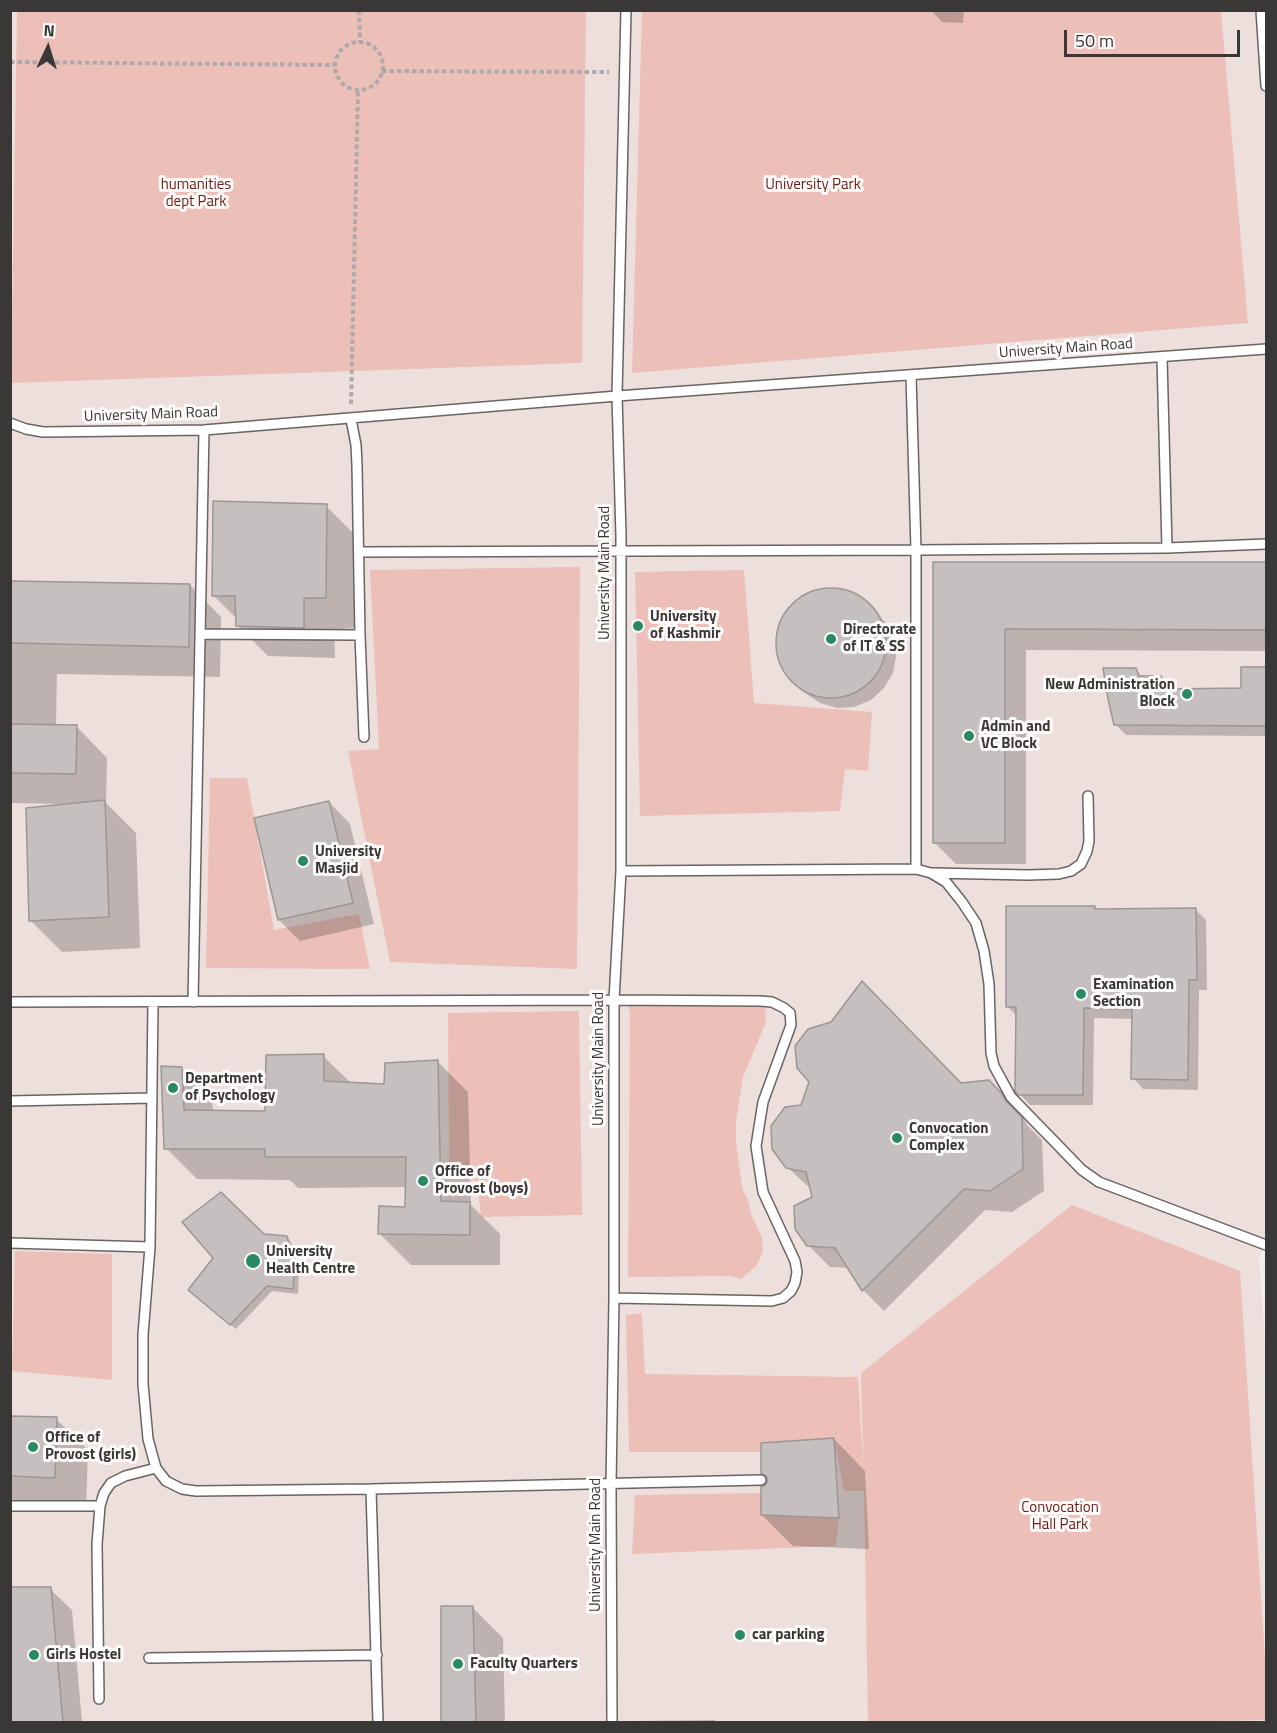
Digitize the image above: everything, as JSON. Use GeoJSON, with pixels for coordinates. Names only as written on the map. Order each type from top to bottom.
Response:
{"type":"FeatureCollection","features":[{"type":"Feature","properties":{"kind":"lane","name":"University Main Road"},"geometry":{"type":"LineString","coordinates":[[612,1722],[614,1000],[621,871],[621,551],[617,396],[626,10]]}},
{"type":"Feature","properties":{"kind":"lane"},"geometry":{"type":"LineString","coordinates":[[1261,10],[1266,86]]}},
{"type":"Feature","properties":{"kind":"lane","name":"University Main Road"},"geometry":{"type":"LineString","coordinates":[[10,423],[26,429],[54,432],[204,430],[617,396],[1266,350]]}},
{"type":"Feature","properties":{"kind":"lane"},"geometry":{"type":"LineString","coordinates":[[1162,358],[1167,548]]}},
{"type":"Feature","properties":{"kind":"lane"},"geometry":{"type":"LineString","coordinates":[[911,376],[916,550],[916,869]]}},
{"type":"Feature","properties":{"kind":"lane"},"geometry":{"type":"LineString","coordinates":[[351,418],[357,465],[364,737]]}},
{"type":"Feature","properties":{"kind":"lane"},"geometry":{"type":"LineString","coordinates":[[193,1002],[204,430]]}},
{"type":"Feature","properties":{"kind":"lane"},"geometry":{"type":"LineString","coordinates":[[359,552],[1167,548],[1266,544]]}},
{"type":"Feature","properties":{"kind":"lane"},"geometry":{"type":"LineString","coordinates":[[201,634],[360,635]]}},
{"type":"Feature","properties":{"kind":"lane"},"geometry":{"type":"LineString","coordinates":[[621,871],[916,869],[931,873],[1059,874],[1071,871],[1081,864],[1087,851],[1089,842],[1088,796]]}},
{"type":"Feature","properties":{"kind":"lane"},"geometry":{"type":"LineString","coordinates":[[931,873],[946,882],[976,923],[984,951],[989,984],[991,1053],[994,1066],[1011,1097],[1082,1170],[1099,1182],[1266,1245]]}},
{"type":"Feature","properties":{"kind":"lane"},"geometry":{"type":"LineString","coordinates":[[10,1002],[760,1001],[772,1002],[784,1008],[790,1013],[791,1025],[763,1102],[756,1146],[763,1192],[795,1261],[797,1272],[791,1291],[783,1298],[772,1301],[614,1298]]}},
{"type":"Feature","properties":{"kind":"lane"},"geometry":{"type":"LineString","coordinates":[[153,1003],[150,1247],[143,1335],[143,1384],[148,1440],[156,1468],[166,1481],[182,1489],[196,1491],[371,1490],[761,1480]]}},
{"type":"Feature","properties":{"kind":"lane"},"geometry":{"type":"LineString","coordinates":[[10,1101],[151,1098]]}},
{"type":"Feature","properties":{"kind":"lane"},"geometry":{"type":"LineString","coordinates":[[10,1243],[150,1247]]}},
{"type":"Feature","properties":{"kind":"lane"},"geometry":{"type":"LineString","coordinates":[[99,1699],[97,1544],[100,1506],[104,1493],[111,1483],[125,1476],[156,1468]]}},
{"type":"Feature","properties":{"kind":"lane"},"geometry":{"type":"LineString","coordinates":[[371,1490],[378,1722]]}},
{"type":"Feature","properties":{"kind":"lane"},"geometry":{"type":"LineString","coordinates":[[10,1506],[100,1506]]}},
{"type":"Feature","properties":{"kind":"lane"},"geometry":{"type":"LineString","coordinates":[[149,1658],[377,1655]]}},
{"type":"Feature","properties":{"kind":"path"},"geometry":{"type":"LineString","coordinates":[[359,10],[360,42]]}},
{"type":"Feature","properties":{"kind":"path"},"geometry":{"type":"LineString","coordinates":[[360,42],[375,48],[380,55],[382,71],[379,79],[373,84],[366,89],[358,90],[339,79],[335,65],[336,58],[346,46],[360,42]]}},
{"type":"Feature","properties":{"kind":"path"},"geometry":{"type":"LineString","coordinates":[[10,62],[335,65]]}},
{"type":"Feature","properties":{"kind":"path"},"geometry":{"type":"LineString","coordinates":[[382,71],[625,72]]}},
{"type":"Feature","properties":{"kind":"path"},"geometry":{"type":"LineString","coordinates":[[351,418],[358,90]]}},
{"type":"Feature","properties":{"kind":"shaded area","name":"University of Kashmir"},"geometry":{"type":"Polygon","coordinates":[[[11,11],[1266,11],[1266,1242],[1259,1258],[1266,1357],[1266,1722],[11,1722],[11,11]]]}},
{"type":"Feature","properties":{"kind":"green space","name":"humanities dept Park"},"geometry":{"type":"Polygon","coordinates":[[[17,11],[586,11],[582,363],[11,383],[17,11]]]}},
{"type":"Feature","properties":{"kind":"green space","name":"University Park"},"geometry":{"type":"Polygon","coordinates":[[[642,11],[1221,11],[1248,323],[632,373],[642,11]]]}},
{"type":"Feature","properties":{"kind":"green space"},"geometry":{"type":"Polygon","coordinates":[[[580,567],[577,969],[390,962],[348,751],[379,749],[370,570],[580,567]]]}},
{"type":"Feature","properties":{"kind":"green space"},"geometry":{"type":"Polygon","coordinates":[[[744,570],[754,703],[872,712],[868,771],[845,769],[840,811],[640,816],[635,572],[744,570]]]}},
{"type":"Feature","properties":{"kind":"green space"},"geometry":{"type":"Polygon","coordinates":[[[210,778],[247,778],[274,930],[359,914],[370,969],[206,968],[210,778]]]}},
{"type":"Feature","properties":{"kind":"green space"},"geometry":{"type":"Polygon","coordinates":[[[698,1003],[760,1005],[765,1009],[766,1022],[743,1077],[736,1121],[742,1188],[762,1237],[763,1252],[756,1266],[741,1279],[730,1276],[628,1277],[630,1013],[628,1005],[698,1003]]]}},
{"type":"Feature","properties":{"kind":"green space"},"geometry":{"type":"Polygon","coordinates":[[[579,1011],[582,1215],[481,1217],[477,1181],[449,1174],[448,1013],[579,1011]]]}},
{"type":"Feature","properties":{"kind":"green space","name":"Convocation Hall Park"},"geometry":{"type":"Polygon","coordinates":[[[1072,1205],[1240,1271],[1266,1673],[1266,1720],[868,1722],[864,1491],[844,1491],[834,1438],[762,1443],[761,1452],[629,1452],[626,1315],[642,1313],[645,1374],[858,1377],[863,1465],[861,1373],[1072,1205]]]}},
{"type":"Feature","properties":{"kind":"green space"},"geometry":{"type":"Polygon","coordinates":[[[15,1251],[112,1254],[112,1380],[12,1371],[15,1251]]]}},
{"type":"Feature","properties":{"kind":"green space"},"geometry":{"type":"Polygon","coordinates":[[[761,1493],[761,1515],[839,1518],[836,1546],[632,1554],[635,1495],[761,1493]]]}},
{"type":"Feature","properties":{"kind":"building"},"geometry":{"type":"Polygon","coordinates":[[[213,501],[327,504],[326,598],[304,598],[304,628],[236,626],[235,596],[212,596],[213,501]]]}},
{"type":"Feature","properties":{"kind":"building","name":"Admin and VC Block"},"geometry":{"type":"Polygon","coordinates":[[[933,562],[1266,562],[1266,630],[1005,629],[1005,843],[933,843],[933,562]]]}},
{"type":"Feature","properties":{"kind":"building"},"geometry":{"type":"Polygon","coordinates":[[[10,581],[190,584],[189,647],[10,643],[10,581]]]}},
{"type":"Feature","properties":{"kind":"building","name":"Directorate of IT & SS"},"geometry":{"type":"Polygon","coordinates":[[[831,588],[852,593],[870,604],[881,622],[886,643],[881,664],[870,682],[852,693],[831,698],[810,693],[792,682],[781,664],[776,643],[781,622],[792,604],[810,593],[831,588]]]}},
{"type":"Feature","properties":{"kind":"building","name":"New Administration Block"},"geometry":{"type":"Polygon","coordinates":[[[1241,667],[1266,667],[1266,726],[1114,725],[1103,668],[1136,668],[1139,676],[1161,676],[1168,689],[1241,688],[1241,667]]]}},
{"type":"Feature","properties":{"kind":"building"},"geometry":{"type":"Polygon","coordinates":[[[10,724],[77,725],[76,774],[10,773],[10,724]]]}},
{"type":"Feature","properties":{"kind":"building"},"geometry":{"type":"Polygon","coordinates":[[[105,800],[109,917],[29,921],[26,808],[105,800]]]}},
{"type":"Feature","properties":{"kind":"building","name":"University Masjid"},"geometry":{"type":"Polygon","coordinates":[[[329,801],[353,903],[278,920],[254,818],[329,801]]]}},
{"type":"Feature","properties":{"kind":"building","name":"Examination Section"},"geometry":{"type":"Polygon","coordinates":[[[1006,906],[1095,906],[1095,909],[1196,908],[1197,980],[1189,980],[1188,1080],[1131,1079],[1132,1009],[1084,1008],[1083,1095],[1018,1095],[1015,1091],[1016,1007],[1006,1007],[1006,906]]]}},
{"type":"Feature","properties":{"kind":"building","name":"Convocation Complex"},"geometry":{"type":"Polygon","coordinates":[[[862,981],[961,1083],[989,1080],[1022,1117],[1023,1169],[990,1191],[964,1189],[862,1291],[835,1248],[807,1246],[795,1229],[794,1206],[812,1197],[806,1172],[786,1168],[772,1149],[771,1126],[785,1107],[801,1105],[809,1082],[797,1068],[795,1046],[808,1029],[831,1022],[862,981]]]}},
{"type":"Feature","properties":{"kind":"building"},"geometry":{"type":"Polygon","coordinates":[[[324,1054],[324,1081],[384,1084],[385,1063],[438,1060],[441,1201],[470,1202],[470,1235],[378,1234],[379,1206],[405,1207],[406,1157],[265,1157],[265,1149],[164,1149],[161,1066],[182,1067],[184,1110],[265,1111],[266,1055],[324,1054]]]}},
{"type":"Feature","properties":{"kind":"building","name":"University Health Centre"},"geometry":{"type":"Polygon","coordinates":[[[221,1192],[264,1234],[287,1236],[295,1264],[293,1289],[267,1286],[230,1325],[188,1290],[213,1258],[182,1222],[221,1192]]]}},
{"type":"Feature","properties":{"kind":"building","name":"Office of Provost (girls)"},"geometry":{"type":"Polygon","coordinates":[[[10,1416],[57,1417],[55,1478],[10,1476],[10,1416]]]}},
{"type":"Feature","properties":{"kind":"building"},"geometry":{"type":"Polygon","coordinates":[[[834,1438],[839,1518],[761,1515],[761,1487],[768,1480],[761,1473],[761,1443],[834,1438]]]}},
{"type":"Feature","properties":{"kind":"building","name":"Girls Hostel"},"geometry":{"type":"Polygon","coordinates":[[[10,1587],[51,1587],[63,1722],[10,1722],[10,1587]]]}},
{"type":"Feature","properties":{"kind":"building","name":"Faculty Quarters"},"geometry":{"type":"Polygon","coordinates":[[[441,1606],[473,1606],[476,1722],[441,1722],[441,1606]]]}},
{"type":"Feature","properties":{"kind":"place","name":"University of Kashmir"},"geometry":{"type":"Point","coordinates":[638,626]}},
{"type":"Feature","properties":{"kind":"place","name":"Directorate of IT & SS"},"geometry":{"type":"Point","coordinates":[831,639]}},
{"type":"Feature","properties":{"kind":"place","name":"New Administration Block"},"geometry":{"type":"Point","coordinates":[1187,694]}},
{"type":"Feature","properties":{"kind":"place","name":"Admin and VC Block"},"geometry":{"type":"Point","coordinates":[969,736]}},
{"type":"Feature","properties":{"kind":"place","name":"University Masjid"},"geometry":{"type":"Point","coordinates":[303,861]}},
{"type":"Feature","properties":{"kind":"place","name":"Examination Section"},"geometry":{"type":"Point","coordinates":[1081,994]}},
{"type":"Feature","properties":{"kind":"place","name":"Department of Psychology"},"geometry":{"type":"Point","coordinates":[173,1088]}},
{"type":"Feature","properties":{"kind":"place","name":"Convocation Complex"},"geometry":{"type":"Point","coordinates":[897,1138]}},
{"type":"Feature","properties":{"kind":"place","name":"Office of Provost (boys)"},"geometry":{"type":"Point","coordinates":[423,1181]}},
{"type":"Feature","properties":{"kind":"place","name":"University Health Centre"},"geometry":{"type":"Point","coordinates":[253,1261]}},
{"type":"Feature","properties":{"kind":"place","name":"Office of Provost (girls)"},"geometry":{"type":"Point","coordinates":[33,1447]}},
{"type":"Feature","properties":{"kind":"place","name":"car parking"},"geometry":{"type":"Point","coordinates":[740,1635]}},
{"type":"Feature","properties":{"kind":"place","name":"Girls Hostel"},"geometry":{"type":"Point","coordinates":[34,1655]}},
{"type":"Feature","properties":{"kind":"place","name":"Faculty Quarters"},"geometry":{"type":"Point","coordinates":[458,1664]}}]}
